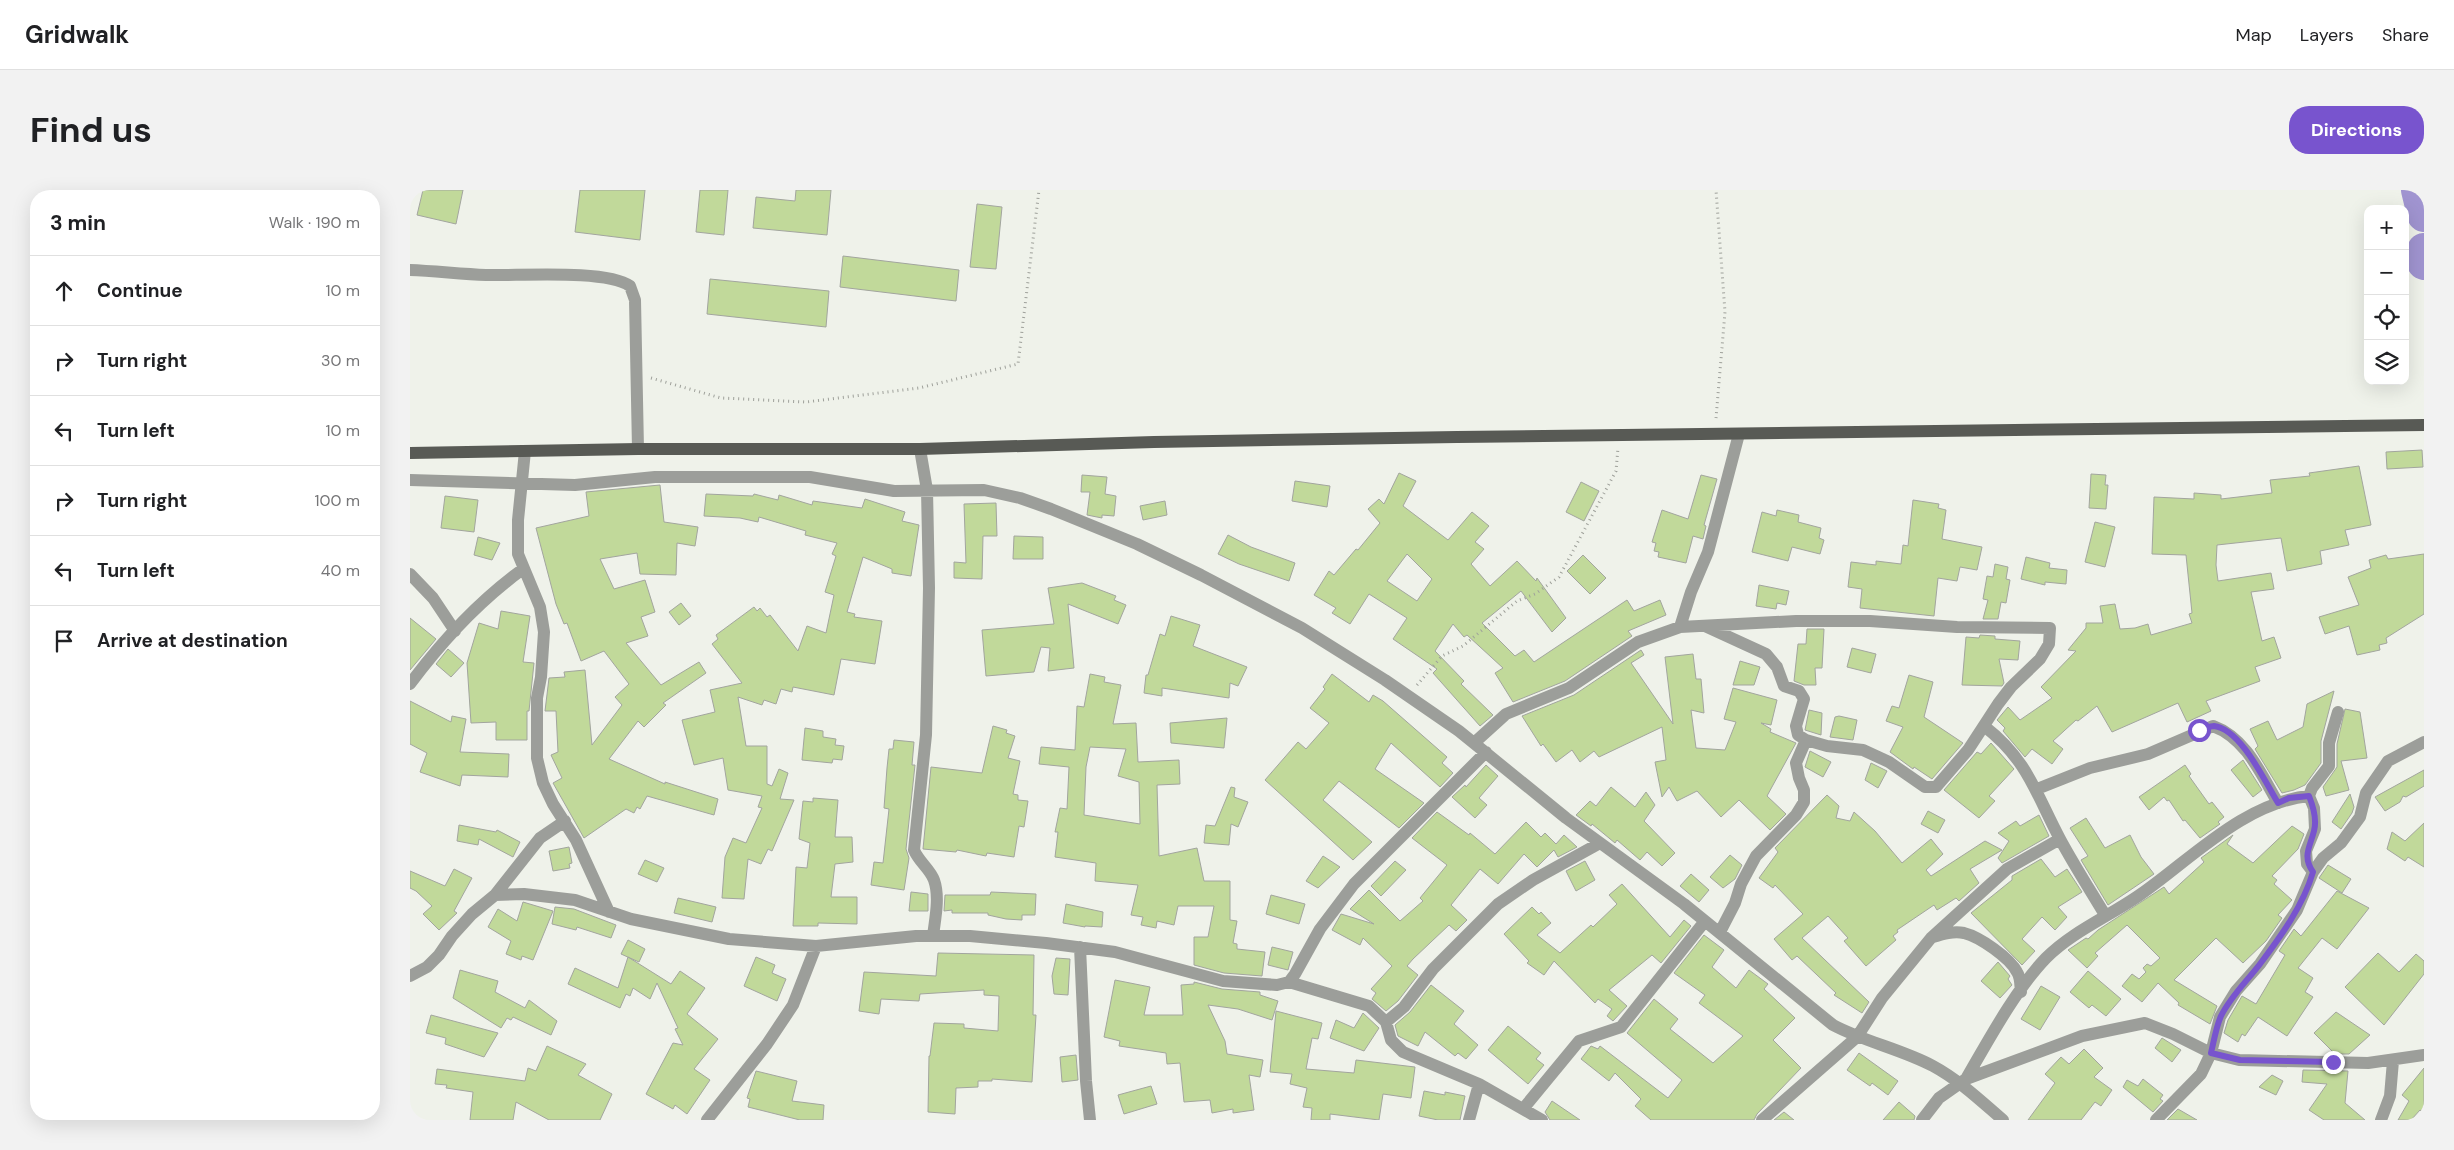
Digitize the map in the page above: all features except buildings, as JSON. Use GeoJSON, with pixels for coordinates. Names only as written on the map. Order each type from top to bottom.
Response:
{"type":"FeatureCollection","features":[{"type":"Feature","properties":{"kind":"main road"},"geometry":{"type":"LineString","coordinates":[[410,453],[638,449],[920,449],[1154,442],[2424,425]]}},
{"type":"Feature","properties":{"kind":"street"},"geometry":{"type":"LineString","coordinates":[[410,270],[614,278],[624,282],[633,289],[636,300],[638,449]]}},
{"type":"Feature","properties":{"kind":"street"},"geometry":{"type":"LineString","coordinates":[[1680,627],[1691,592],[1708,552],[1739,434]]}},
{"type":"Feature","properties":{"kind":"street"},"geometry":{"type":"LineString","coordinates":[[920,449],[927,490],[929,588],[926,735],[914,850],[918,859],[934,879],[936,898],[933,936]]}},
{"type":"Feature","properties":{"kind":"street"},"geometry":{"type":"LineString","coordinates":[[524,451],[517,537],[518,554],[540,607],[544,632],[541,677],[537,698],[537,758],[543,784],[552,804],[576,840],[609,912]]}},
{"type":"Feature","properties":{"kind":"street"},"geometry":{"type":"LineString","coordinates":[[410,480],[521,485],[575,485],[655,477],[810,477],[894,491],[971,489],[1007,494],[1137,544],[1302,628],[1408,695],[1486,752],[1600,843],[1720,932],[1763,966],[1797,997],[1834,1025],[1857,1038],[1925,1062],[1962,1080],[2003,1120]]}},
{"type":"Feature","properties":{"kind":"street"},"geometry":{"type":"LineString","coordinates":[[410,684],[486,597],[523,569]]}},
{"type":"Feature","properties":{"kind":"street"},"geometry":{"type":"LineString","coordinates":[[410,574],[433,598],[455,631]]}},
{"type":"Feature","properties":{"kind":"street"},"geometry":{"type":"LineString","coordinates":[[1474,743],[1506,714],[1569,688],[1638,642],[1680,627],[1796,622],[1870,621],[1957,627],[2050,628],[2049,644],[2040,659],[1998,704],[1949,775],[1936,787],[1925,787],[1889,762],[1863,750],[1827,746],[1806,740],[1798,735],[1796,726],[1804,699],[1799,691],[1784,686],[1777,667],[1766,654],[1705,626]]}},
{"type":"Feature","properties":{"kind":"street"},"geometry":{"type":"LineString","coordinates":[[2313,872],[2307,864],[2306,851],[2315,829],[2314,808],[2309,796],[2312,788],[2329,766],[2329,743],[2338,712]]}},
{"type":"Feature","properties":{"kind":"street"},"geometry":{"type":"LineString","coordinates":[[1984,726],[1998,737],[2022,764],[2037,790],[2060,839],[2105,915]]}},
{"type":"Feature","properties":{"kind":"street"},"geometry":{"type":"LineString","coordinates":[[2037,790],[2090,768],[2148,754],[2213,726],[2227,731],[2244,746],[2278,803]]}},
{"type":"Feature","properties":{"kind":"street"},"geometry":{"type":"LineString","coordinates":[[1720,932],[1735,903],[1741,884],[1756,856],[1796,815],[1804,802],[1804,790],[1796,763],[1806,740]]}},
{"type":"Feature","properties":{"kind":"street"},"geometry":{"type":"LineString","coordinates":[[2156,1120],[2201,1074],[2211,1053],[2220,1017],[2236,991],[2260,964],[2297,910],[2313,872],[2323,858],[2341,843],[2360,817],[2366,793],[2388,760],[2424,742]]}},
{"type":"Feature","properties":{"kind":"street"},"geometry":{"type":"LineString","coordinates":[[1289,982],[1320,929],[1354,884],[1486,752]]}},
{"type":"Feature","properties":{"kind":"street"},"geometry":{"type":"LineString","coordinates":[[1962,1080],[2021,992],[2046,959],[2105,915],[2140,894],[2186,858],[2236,824],[2289,798],[2309,796]]}},
{"type":"Feature","properties":{"kind":"street"},"geometry":{"type":"LineString","coordinates":[[410,976],[427,966],[439,955],[452,936],[472,914],[496,895],[540,838],[565,821]]}},
{"type":"Feature","properties":{"kind":"street"},"geometry":{"type":"LineString","coordinates":[[1762,1120],[1857,1038],[1882,998],[1931,938],[2007,869],[2060,839]]}},
{"type":"Feature","properties":{"kind":"street"},"geometry":{"type":"LineString","coordinates":[[1386,1022],[1404,1007],[1433,969],[1498,904],[1533,880],[1600,843]]}},
{"type":"Feature","properties":{"kind":"street"},"geometry":{"type":"LineString","coordinates":[[496,895],[524,894],[575,900],[631,920],[701,934],[767,943],[816,946],[933,936],[970,936],[1115,952],[1223,981],[1277,985],[1289,982],[1369,1006],[1386,1022],[1391,1040],[1403,1052],[1479,1084],[1542,1120]]}},
{"type":"Feature","properties":{"kind":"street"},"geometry":{"type":"LineString","coordinates":[[1523,1109],[1579,1042],[1621,1027],[1705,921]]}},
{"type":"Feature","properties":{"kind":"street"},"geometry":{"type":"LineString","coordinates":[[1931,938],[1946,933],[1963,933],[1979,939],[1998,952],[2017,971],[2021,992]]}},
{"type":"Feature","properties":{"kind":"street"},"geometry":{"type":"LineString","coordinates":[[707,1120],[767,1044],[793,1006],[816,946]]}},
{"type":"Feature","properties":{"kind":"street"},"geometry":{"type":"LineString","coordinates":[[1080,947],[1086,1081],[1090,1120]]}},
{"type":"Feature","properties":{"kind":"street"},"geometry":{"type":"LineString","coordinates":[[1922,1120],[1939,1098],[1962,1080],[2082,1036],[2145,1023],[2173,1034],[2211,1053],[2240,1060],[2269,1062],[2393,1061],[2424,1055]]}},
{"type":"Feature","properties":{"kind":"street"},"geometry":{"type":"LineString","coordinates":[[2381,1120],[2390,1096],[2393,1061]]}},
{"type":"Feature","properties":{"kind":"street"},"geometry":{"type":"LineString","coordinates":[[1469,1120],[1479,1084]]}},
{"type":"Feature","properties":{"kind":"path"},"geometry":{"type":"LineString","coordinates":[[636,374],[721,398],[806,402],[919,388],[1018,364],[1039,190]]}},
{"type":"Feature","properties":{"kind":"path"},"geometry":{"type":"LineString","coordinates":[[1714,434],[1726,312],[1716,190]]}},
{"type":"Feature","properties":{"kind":"path"},"geometry":{"type":"LineString","coordinates":[[1408,695],[1442,656],[1463,646],[1517,601],[1535,594],[1559,576],[1616,470],[1619,435]]}},
{"type":"Feature","properties":{"kind":"waterway"},"geometry":{"type":"LineString","coordinates":[[2418,190],[2424,215]]}},
{"type":"Feature","properties":{"kind":"waterway"},"geometry":{"type":"LineString","coordinates":[[2424,250],[2422,256],[2424,263]]}},
{"type":"Feature","properties":{"kind":"route"},"geometry":{"type":"LineString","coordinates":[[2199,730],[2213,726],[2227,731],[2244,746],[2278,803],[2289,798],[2309,796],[2314,808],[2315,829],[2306,851],[2307,864],[2313,872],[2297,910],[2260,964],[2236,991],[2220,1017],[2211,1053],[2240,1060],[2333,1062]]}}]}
